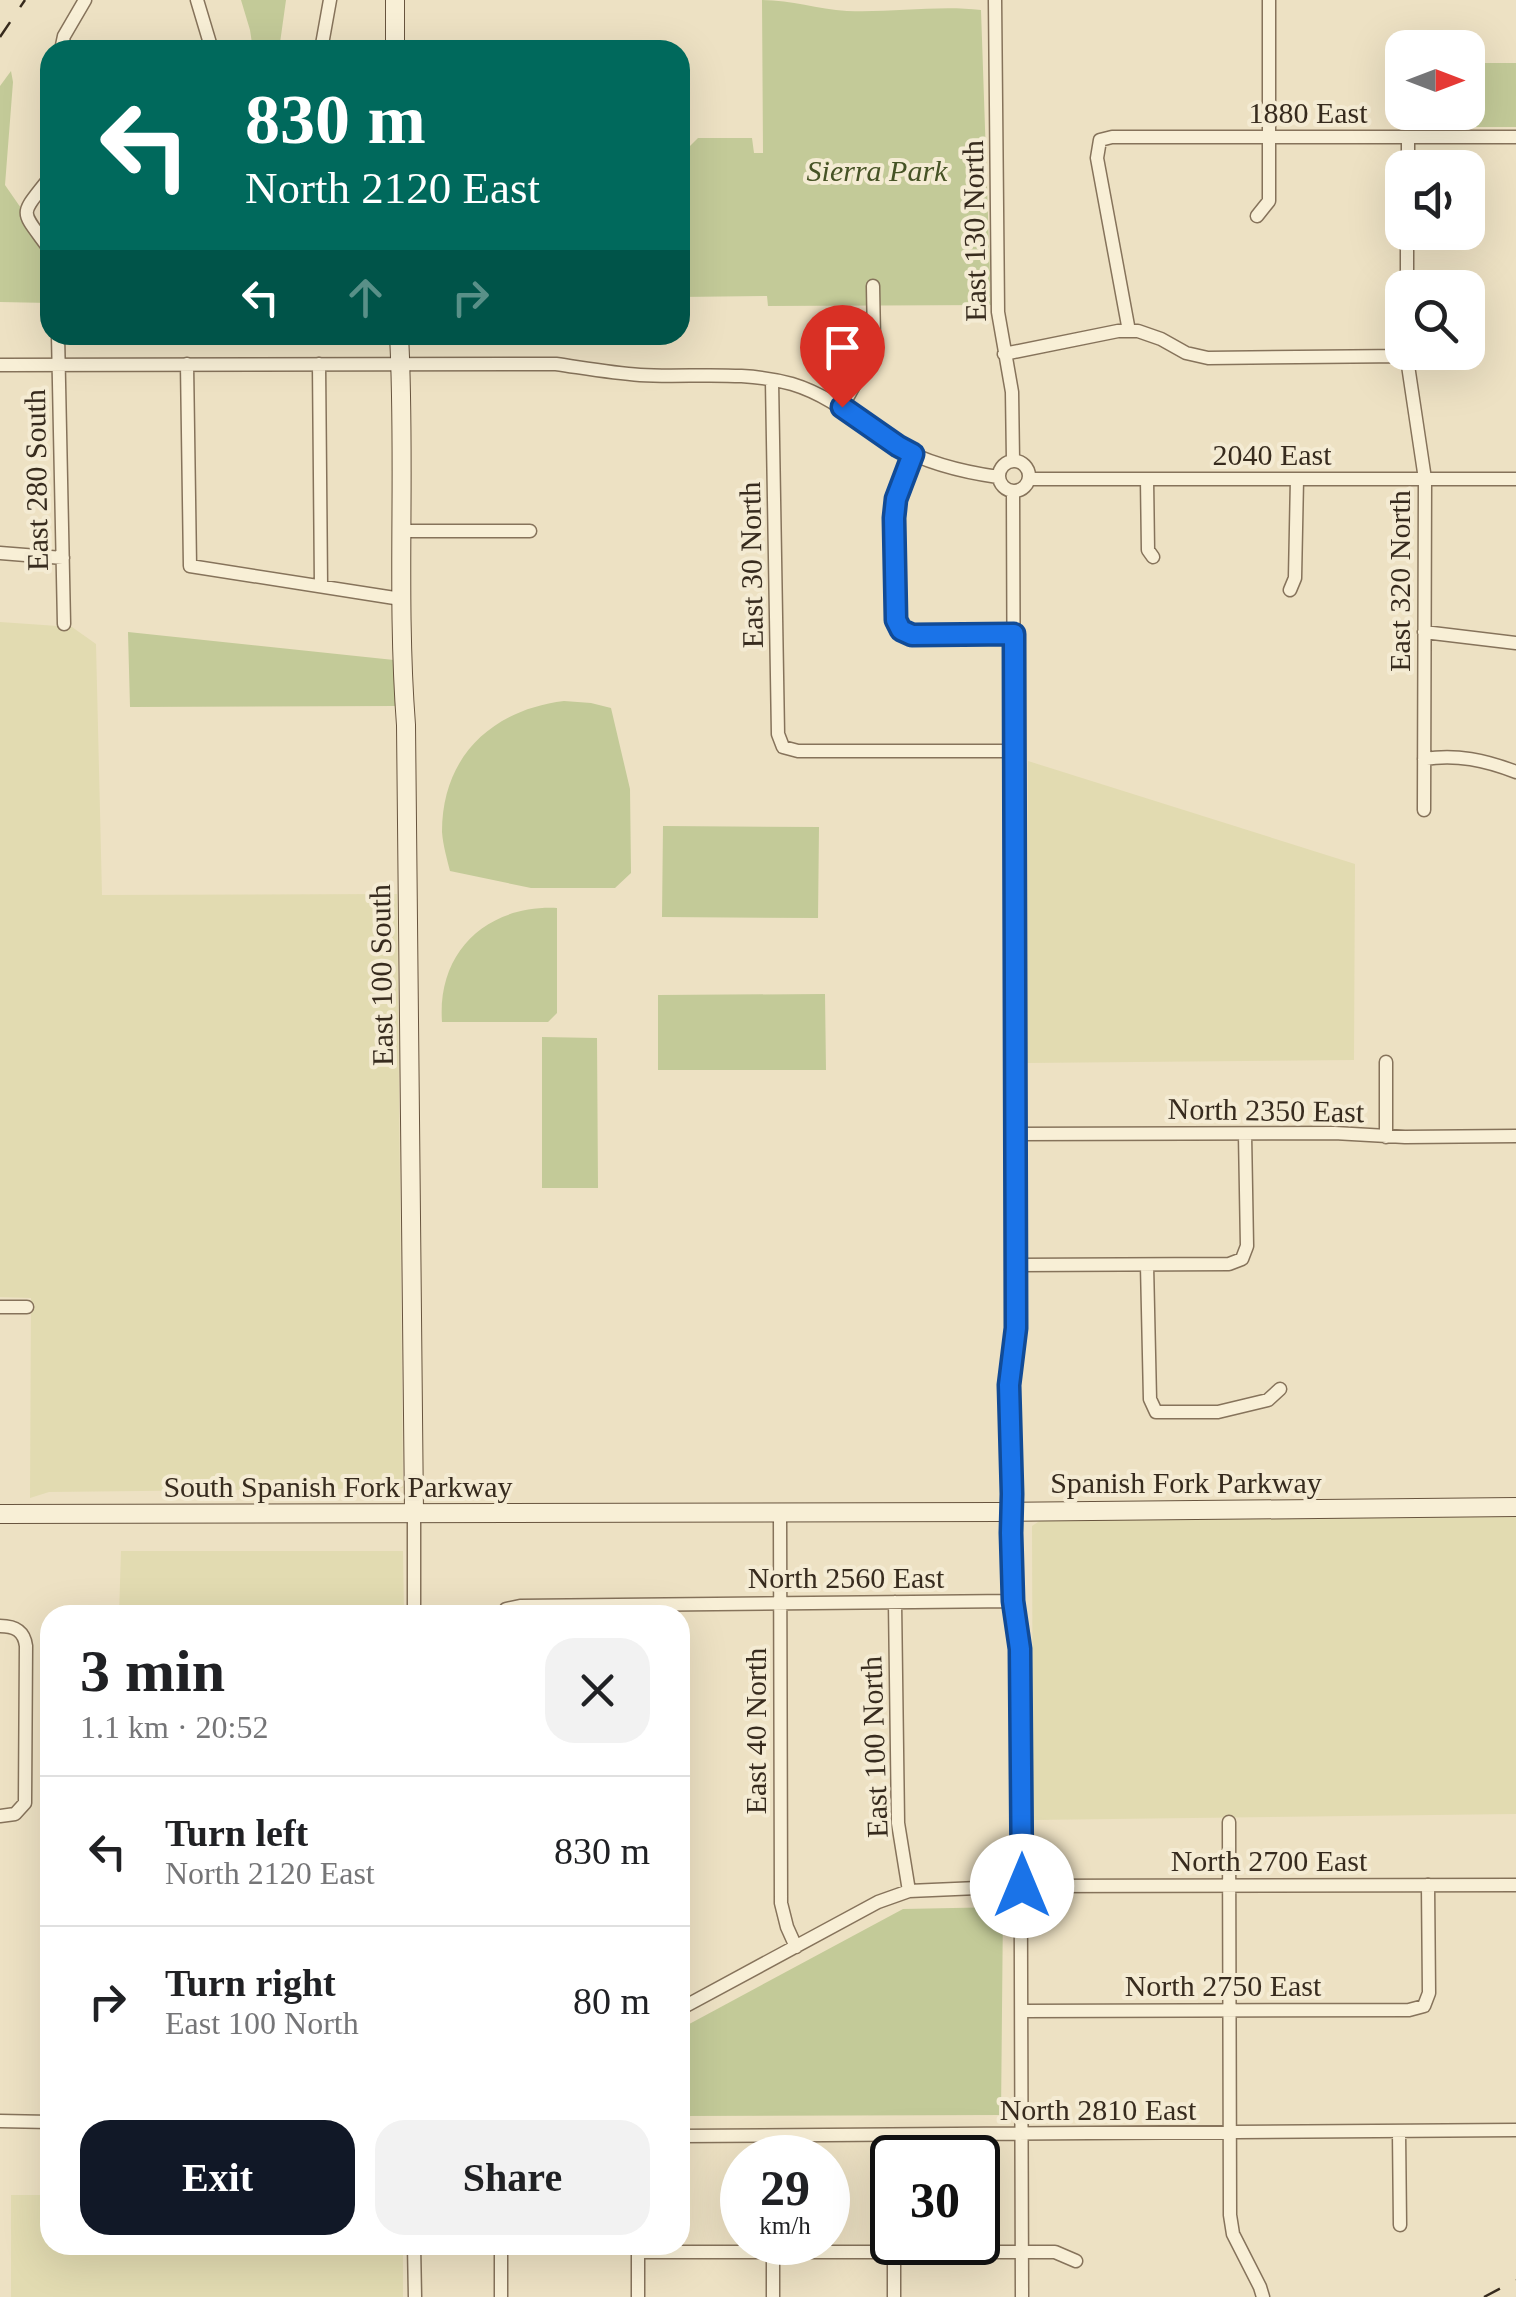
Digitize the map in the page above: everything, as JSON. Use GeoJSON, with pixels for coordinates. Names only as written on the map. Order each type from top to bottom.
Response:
{"type":"FeatureCollection","features":[{"type":"Feature","properties":{"kind":"street"},"geometry":{"type":"LineString","coordinates":[[63,40],[86,0]]}},
{"type":"Feature","properties":{"kind":"street"},"geometry":{"type":"LineString","coordinates":[[197,0],[209,40]]}},
{"type":"Feature","properties":{"kind":"street"},"geometry":{"type":"LineString","coordinates":[[323,40],[330,0]]}},
{"type":"Feature","properties":{"kind":"street"},"geometry":{"type":"LineString","coordinates":[[395,0],[395,40]]}},
{"type":"Feature","properties":{"kind":"street","name":"East 130 North"},"geometry":{"type":"LineString","coordinates":[[995,0],[998,303],[1012,392],[1013,460]]}},
{"type":"Feature","properties":{"kind":"street"},"geometry":{"type":"LineString","coordinates":[[1257,216],[1269,200],[1269,0]]}},
{"type":"Feature","properties":{"kind":"street"},"geometry":{"type":"LineString","coordinates":[[1408,137],[1408,150]]}},
{"type":"Feature","properties":{"kind":"street","name":"1880 East"},"geometry":{"type":"LineString","coordinates":[[1129,331],[1097,158],[1100,140],[1516,137]]}},
{"type":"Feature","properties":{"kind":"street"},"geometry":{"type":"LineString","coordinates":[[40,190],[26,208],[26,216],[40,236]]}},
{"type":"Feature","properties":{"kind":"street"},"geometry":{"type":"LineString","coordinates":[[842,407],[870,357],[874,340],[872,286]]}},
{"type":"Feature","properties":{"kind":"street"},"geometry":{"type":"LineString","coordinates":[[1004,354],[1118,331],[1138,331],[1161,338],[1186,353],[1208,358],[1385,354]]}},
{"type":"Feature","properties":{"kind":"street","name":"East 280 South"},"geometry":{"type":"LineString","coordinates":[[58,345],[64,624]]}},
{"type":"Feature","properties":{"kind":"street","name":"East 100 South"},"geometry":{"type":"LineString","coordinates":[[399,345],[414,1605]]}},
{"type":"Feature","properties":{"kind":"street"},"geometry":{"type":"LineString","coordinates":[[188,364],[190,566],[402,599]]}},
{"type":"Feature","properties":{"kind":"street"},"geometry":{"type":"LineString","coordinates":[[319,364],[321,585]]}},
{"type":"Feature","properties":{"kind":"street"},"geometry":{"type":"LineString","coordinates":[[0,365],[556,364],[641,375],[772,380],[792,384],[842,407],[913,454],[953,469],[998,476]]}},
{"type":"Feature","properties":{"kind":"street","name":"East 320 North"},"geometry":{"type":"LineString","coordinates":[[1408,370],[1425,479],[1424,810]]}},
{"type":"Feature","properties":{"kind":"street","name":"East 30 North"},"geometry":{"type":"LineString","coordinates":[[772,380],[778,734],[783,748],[1014,751]]}},
{"type":"Feature","properties":{"kind":"street"},"geometry":{"type":"LineString","coordinates":[[913,454],[896,499],[894,518],[896,620],[901,630],[912,635],[1014,634]]}},
{"type":"Feature","properties":{"kind":"street"},"geometry":{"type":"LineString","coordinates":[[1013,460],[1026,466],[1029,479],[1021,490],[1001,485],[998,476],[1001,467],[1013,460]]}},
{"type":"Feature","properties":{"kind":"street","name":"2040 East"},"geometry":{"type":"LineString","coordinates":[[1029,479],[1516,478]]}},
{"type":"Feature","properties":{"kind":"street"},"geometry":{"type":"LineString","coordinates":[[1290,590],[1295,578],[1297,479]]}},
{"type":"Feature","properties":{"kind":"street"},"geometry":{"type":"LineString","coordinates":[[1148,480],[1148,550],[1153,557]]}},
{"type":"Feature","properties":{"kind":"street"},"geometry":{"type":"LineString","coordinates":[[1013,491],[1016,1328],[1009,1385],[1013,1601],[1020,1649],[1022,2297]]}},
{"type":"Feature","properties":{"kind":"street"},"geometry":{"type":"LineString","coordinates":[[402,532],[530,531]]}},
{"type":"Feature","properties":{"kind":"street"},"geometry":{"type":"LineString","coordinates":[[0,553],[62,558]]}},
{"type":"Feature","properties":{"kind":"street"},"geometry":{"type":"LineString","coordinates":[[1424,632],[1516,644]]}},
{"type":"Feature","properties":{"kind":"street"},"geometry":{"type":"LineString","coordinates":[[1424,759],[1470,758],[1516,772]]}},
{"type":"Feature","properties":{"kind":"street"},"geometry":{"type":"LineString","coordinates":[[1386,1062],[1386,1137]]}},
{"type":"Feature","properties":{"kind":"street","name":"North 2350 East"},"geometry":{"type":"LineString","coordinates":[[1016,1134],[1516,1136]]}},
{"type":"Feature","properties":{"kind":"street"},"geometry":{"type":"LineString","coordinates":[[1016,1265],[1230,1264],[1242,1259],[1247,1246],[1245,1134]]}},
{"type":"Feature","properties":{"kind":"street"},"geometry":{"type":"LineString","coordinates":[[1147,1265],[1150,1399],[1156,1412],[1218,1412],[1268,1400],[1280,1388]]}},
{"type":"Feature","properties":{"kind":"street"},"geometry":{"type":"LineString","coordinates":[[0,1307],[27,1307]]}},
{"type":"Feature","properties":{"kind":"street","name":"Spanish Fork Parkway"},"geometry":{"type":"LineString","coordinates":[[676,1511],[1516,1507]]}},
{"type":"Feature","properties":{"kind":"street","name":"South Spanish Fork Parkway"},"geometry":{"type":"LineString","coordinates":[[0,1514],[676,1511]]}},
{"type":"Feature","properties":{"kind":"street","name":"East 40 North"},"geometry":{"type":"LineString","coordinates":[[780,1513],[781,1903],[786,1928],[796,1947]]}},
{"type":"Feature","properties":{"kind":"street","name":"North 2560 East"},"geometry":{"type":"LineString","coordinates":[[672,1605],[1013,1601]]}},
{"type":"Feature","properties":{"kind":"street","name":"East 100 North"},"geometry":{"type":"LineString","coordinates":[[895,1602],[898,1824],[908,1890]]}},
{"type":"Feature","properties":{"kind":"street"},"geometry":{"type":"LineString","coordinates":[[0,1626],[20,1630],[26,1646],[26,1798],[20,1812],[0,1816]]}},
{"type":"Feature","properties":{"kind":"street"},"geometry":{"type":"LineString","coordinates":[[1229,1822],[1230,2215],[1233,2234],[1262,2297]]}},
{"type":"Feature","properties":{"kind":"street","name":"North 2750 East"},"geometry":{"type":"LineString","coordinates":[[1022,2010],[1410,2010],[1424,2006],[1429,1993],[1428,1885]]}},
{"type":"Feature","properties":{"kind":"street","name":"North 2700 East"},"geometry":{"type":"LineString","coordinates":[[908,1890],[1022,1886],[1516,1885]]}},
{"type":"Feature","properties":{"kind":"street"},"geometry":{"type":"LineString","coordinates":[[690,2002],[878,1902],[908,1890]]}},
{"type":"Feature","properties":{"kind":"street"},"geometry":{"type":"LineString","coordinates":[[0,2121],[40,2122]]}},
{"type":"Feature","properties":{"kind":"street","name":"North 2810 East"},"geometry":{"type":"LineString","coordinates":[[690,2136],[1516,2130]]}},
{"type":"Feature","properties":{"kind":"street"},"geometry":{"type":"LineString","coordinates":[[1400,2132],[1400,2226]]}},
{"type":"Feature","properties":{"kind":"street"},"geometry":{"type":"LineString","coordinates":[[690,2250],[720,2250]]}},
{"type":"Feature","properties":{"kind":"street"},"geometry":{"type":"LineString","coordinates":[[1000,2252],[1055,2252],[1076,2261]]}},
{"type":"Feature","properties":{"kind":"street"},"geometry":{"type":"LineString","coordinates":[[414,2255],[415,2297]]}},
{"type":"Feature","properties":{"kind":"street"},"geometry":{"type":"LineString","coordinates":[[501,2255],[501,2297]]}},
{"type":"Feature","properties":{"kind":"street"},"geometry":{"type":"LineString","coordinates":[[638,2255],[638,2297]]}},
{"type":"Feature","properties":{"kind":"street"},"geometry":{"type":"LineString","coordinates":[[773,2265],[773,2297]]}},
{"type":"Feature","properties":{"kind":"street"},"geometry":{"type":"LineString","coordinates":[[894,2265],[894,2297]]}},
{"type":"Feature","properties":{"kind":"shaded area"},"geometry":{"type":"Polygon","coordinates":[[[0,622],[72,627],[96,644],[102,895],[397,894],[403,1488],[49,1492],[30,1498],[31,1298],[0,1297],[0,622]]]}},
{"type":"Feature","properties":{"kind":"shaded area"},"geometry":{"type":"Polygon","coordinates":[[[1028,761],[1355,864],[1354,1060],[1027,1063],[1028,761]]]}},
{"type":"Feature","properties":{"kind":"shaded area"},"geometry":{"type":"Polygon","coordinates":[[[1516,1512],[1516,1814],[1033,1820],[1032,1526],[1044,1518],[1516,1512]]]}},
{"type":"Feature","properties":{"kind":"shaded area"},"geometry":{"type":"Polygon","coordinates":[[[121,1551],[403,1551],[404,1605],[119,1605],[121,1551]]]}},
{"type":"Feature","properties":{"kind":"shaded area"},"geometry":{"type":"Polygon","coordinates":[[[11,2195],[40,2195],[40,2255],[403,2255],[403,2297],[11,2297],[11,2195]]]}},
{"type":"Feature","properties":{"kind":"green space"},"geometry":{"type":"Polygon","coordinates":[[[241,0],[286,0],[280,40],[252,40],[241,0]]]}},
{"type":"Feature","properties":{"kind":"green space","name":"Sierra Park"},"geometry":{"type":"Polygon","coordinates":[[[762,0],[847,11],[981,10],[991,305],[768,306],[767,296],[690,297],[690,146],[698,138],[752,138],[754,153],[763,153],[762,0]]]}},
{"type":"Feature","properties":{"kind":"green space"},"geometry":{"type":"Polygon","coordinates":[[[1485,63],[1516,63],[1516,127],[1485,127],[1485,63]]]}},
{"type":"Feature","properties":{"kind":"green space"},"geometry":{"type":"Polygon","coordinates":[[[11,71],[5,185],[40,236],[40,303],[0,302],[0,86],[11,71]]]}},
{"type":"Feature","properties":{"kind":"green space"},"geometry":{"type":"Polygon","coordinates":[[[128,632],[394,660],[395,706],[130,707],[128,632]]]}},
{"type":"Feature","properties":{"kind":"green space"},"geometry":{"type":"Polygon","coordinates":[[[564,701],[611,708],[630,789],[631,873],[615,888],[531,888],[450,871],[442,832],[444,805],[461,760],[493,727],[538,706],[564,701]]]}},
{"type":"Feature","properties":{"kind":"green space"},"geometry":{"type":"Polygon","coordinates":[[[663,826],[819,827],[818,918],[662,917],[663,826]]]}},
{"type":"Feature","properties":{"kind":"green space"},"geometry":{"type":"Polygon","coordinates":[[[557,908],[557,1013],[548,1022],[442,1022],[448,974],[471,937],[509,915],[557,908]]]}},
{"type":"Feature","properties":{"kind":"green space"},"geometry":{"type":"Polygon","coordinates":[[[825,994],[826,1070],[658,1070],[658,995],[825,994]]]}},
{"type":"Feature","properties":{"kind":"green space"},"geometry":{"type":"Polygon","coordinates":[[[542,1037],[597,1038],[598,1188],[542,1188],[542,1037]]]}},
{"type":"Feature","properties":{"kind":"green space"},"geometry":{"type":"Polygon","coordinates":[[[1003,1907],[1001,2115],[690,2116],[690,2024],[903,1909],[1003,1907]]]}},
{"type":"Feature","properties":{"kind":"railway"},"geometry":{"type":"LineString","coordinates":[[0,37],[25,0]]}},
{"type":"Feature","properties":{"kind":"railway"},"geometry":{"type":"LineString","coordinates":[[1484,2297],[1516,2280]]}},
{"type":"Feature","properties":{"kind":"route"},"geometry":{"type":"LineString","coordinates":[[842,407],[913,454],[896,499],[894,518],[896,620],[901,630],[912,635],[1014,634],[1016,1328],[1009,1385],[1013,1601],[1020,1649],[1022,1886]]}}]}
